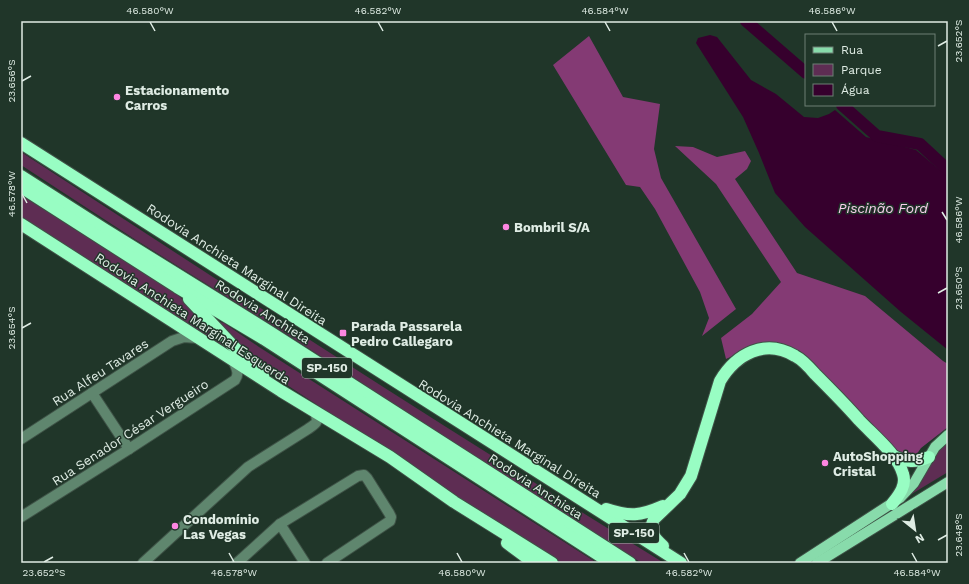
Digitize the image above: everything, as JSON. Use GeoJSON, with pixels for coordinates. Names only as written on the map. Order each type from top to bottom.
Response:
{"type":"FeatureCollection","features":[{"type":"Feature","properties":{"kind":"highway","name":"Rodovia Anchieta Marginal Direita"},"geometry":{"type":"LineString","coordinates":[[21,143],[681,563]]}},
{"type":"Feature","properties":{"kind":"highway","name":"Rodovia Anchieta"},"geometry":{"type":"LineString","coordinates":[[21,176],[270,332],[630,563]]}},
{"type":"Feature","properties":{"kind":"highway","name":"Rodovia Anchieta"},"geometry":{"type":"LineString","coordinates":[[21,187],[176,287],[264,339],[611,563]]}},
{"type":"Feature","properties":{"kind":"highway","name":"Rodovia Anchieta Marginal Esquerda"},"geometry":{"type":"LineString","coordinates":[[21,224],[281,391],[390,457],[454,502],[552,563]]}},
{"type":"Feature","properties":{"kind":"highway"},"geometry":{"type":"LineString","coordinates":[[176,287],[236,349],[298,400]]}},
{"type":"Feature","properties":{"kind":"highway"},"geometry":{"type":"LineString","coordinates":[[685,563],[663,546],[652,533],[651,528],[654,519],[684,489],[693,472],[720,381],[736,361],[749,353],[760,349],[772,349],[785,352],[801,360],[893,456],[904,476],[904,483],[892,504]]}},
{"type":"Feature","properties":{"kind":"highway"},"geometry":{"type":"LineString","coordinates":[[893,456],[907,462],[914,462],[929,457]]}},
{"type":"Feature","properties":{"kind":"highway"},"geometry":{"type":"LineString","coordinates":[[454,502],[534,563]]}},
{"type":"Feature","properties":{"kind":"highway"},"geometry":{"type":"LineString","coordinates":[[587,502],[621,514],[631,515],[651,512],[672,502]]}},
{"type":"Feature","properties":{"kind":"main road"},"geometry":{"type":"LineString","coordinates":[[800,563],[900,498],[914,483],[935,448],[948,435]]}},
{"type":"Feature","properties":{"kind":"main road"},"geometry":{"type":"LineString","coordinates":[[817,563],[948,482]]}},
{"type":"Feature","properties":{"kind":"street","name":"Rua Alfeu Tavares"},"geometry":{"type":"LineString","coordinates":[[21,439],[172,341],[184,337],[198,338]]}},
{"type":"Feature","properties":{"kind":"street","name":"Rua Senador César Vergueiro"},"geometry":{"type":"LineString","coordinates":[[21,517],[235,380],[238,376],[238,371],[233,360]]}},
{"type":"Feature","properties":{"kind":"street"},"geometry":{"type":"LineString","coordinates":[[92,393],[129,449]]}},
{"type":"Feature","properties":{"kind":"street"},"geometry":{"type":"LineString","coordinates":[[143,563],[248,468],[317,422],[316,411]]}},
{"type":"Feature","properties":{"kind":"street"},"geometry":{"type":"LineString","coordinates":[[237,563],[280,524],[358,476],[364,475],[391,516],[390,521],[388,524],[327,563]]}},
{"type":"Feature","properties":{"kind":"street"},"geometry":{"type":"LineString","coordinates":[[280,524],[305,563]]}},
{"type":"Feature","properties":{"kind":"green space"},"geometry":{"type":"Polygon","coordinates":[[[21,152],[421,411],[664,563],[642,563],[603,540],[288,335],[136,240],[21,165],[21,152]]]}},
{"type":"Feature","properties":{"kind":"green space"},"geometry":{"type":"Polygon","coordinates":[[[21,195],[178,295],[254,369],[21,218],[21,195]]]}},
{"type":"Feature","properties":{"kind":"green space"},"geometry":{"type":"Polygon","coordinates":[[[218,323],[224,323],[259,347],[597,563],[559,563],[438,486],[287,385],[250,355],[218,323]]]}},
{"type":"Feature","properties":{"kind":"green space"},"geometry":{"type":"Polygon","coordinates":[[[948,438],[946,446],[948,455],[948,472],[905,498],[934,454],[948,438]]]}},
{"type":"Feature","properties":{"kind":"shaded area"},"geometry":{"type":"Polygon","coordinates":[[[589,36],[623,97],[660,104],[654,149],[661,178],[736,309],[702,336],[709,318],[700,292],[655,209],[640,187],[626,185],[553,65],[589,36]]]}},
{"type":"Feature","properties":{"kind":"shaded area"},"geometry":{"type":"Polygon","coordinates":[[[675,146],[693,147],[717,157],[745,151],[751,161],[747,169],[735,179],[797,273],[865,296],[948,364],[948,427],[921,448],[914,458],[898,454],[800,351],[773,344],[756,345],[726,359],[721,338],[752,314],[781,282],[716,184],[675,146]]]}},
{"type":"Feature","properties":{"kind":"water","name":"Piscinão Ford"},"geometry":{"type":"Polygon","coordinates":[[[710,35],[717,37],[751,80],[776,94],[804,117],[818,118],[835,110],[866,137],[916,150],[948,177],[948,350],[901,312],[805,227],[775,193],[743,117],[696,43],[698,38],[710,35]]]}},
{"type":"Feature","properties":{"kind":"waterway"},"geometry":{"type":"LineString","coordinates":[[746,21],[805,72]]}},
{"type":"Feature","properties":{"kind":"waterway"},"geometry":{"type":"LineString","coordinates":[[843,106],[877,136],[920,144],[948,170]]}},
{"type":"Feature","properties":{"kind":"place","name":"Estacionamento Carros"},"geometry":{"type":"Point","coordinates":[117,97]}},
{"type":"Feature","properties":{"kind":"place","name":"Bombril S/A"},"geometry":{"type":"Point","coordinates":[506,227]}},
{"type":"Feature","properties":{"kind":"place","name":"Parada Passarela Pedro Callegaro"},"geometry":{"type":"Point","coordinates":[343,333]}},
{"type":"Feature","properties":{"kind":"place","name":"AutoShopping Cristal"},"geometry":{"type":"Point","coordinates":[825,463]}},
{"type":"Feature","properties":{"kind":"place","name":"Condomínio Las Vegas"},"geometry":{"type":"Point","coordinates":[175,526]}}]}
